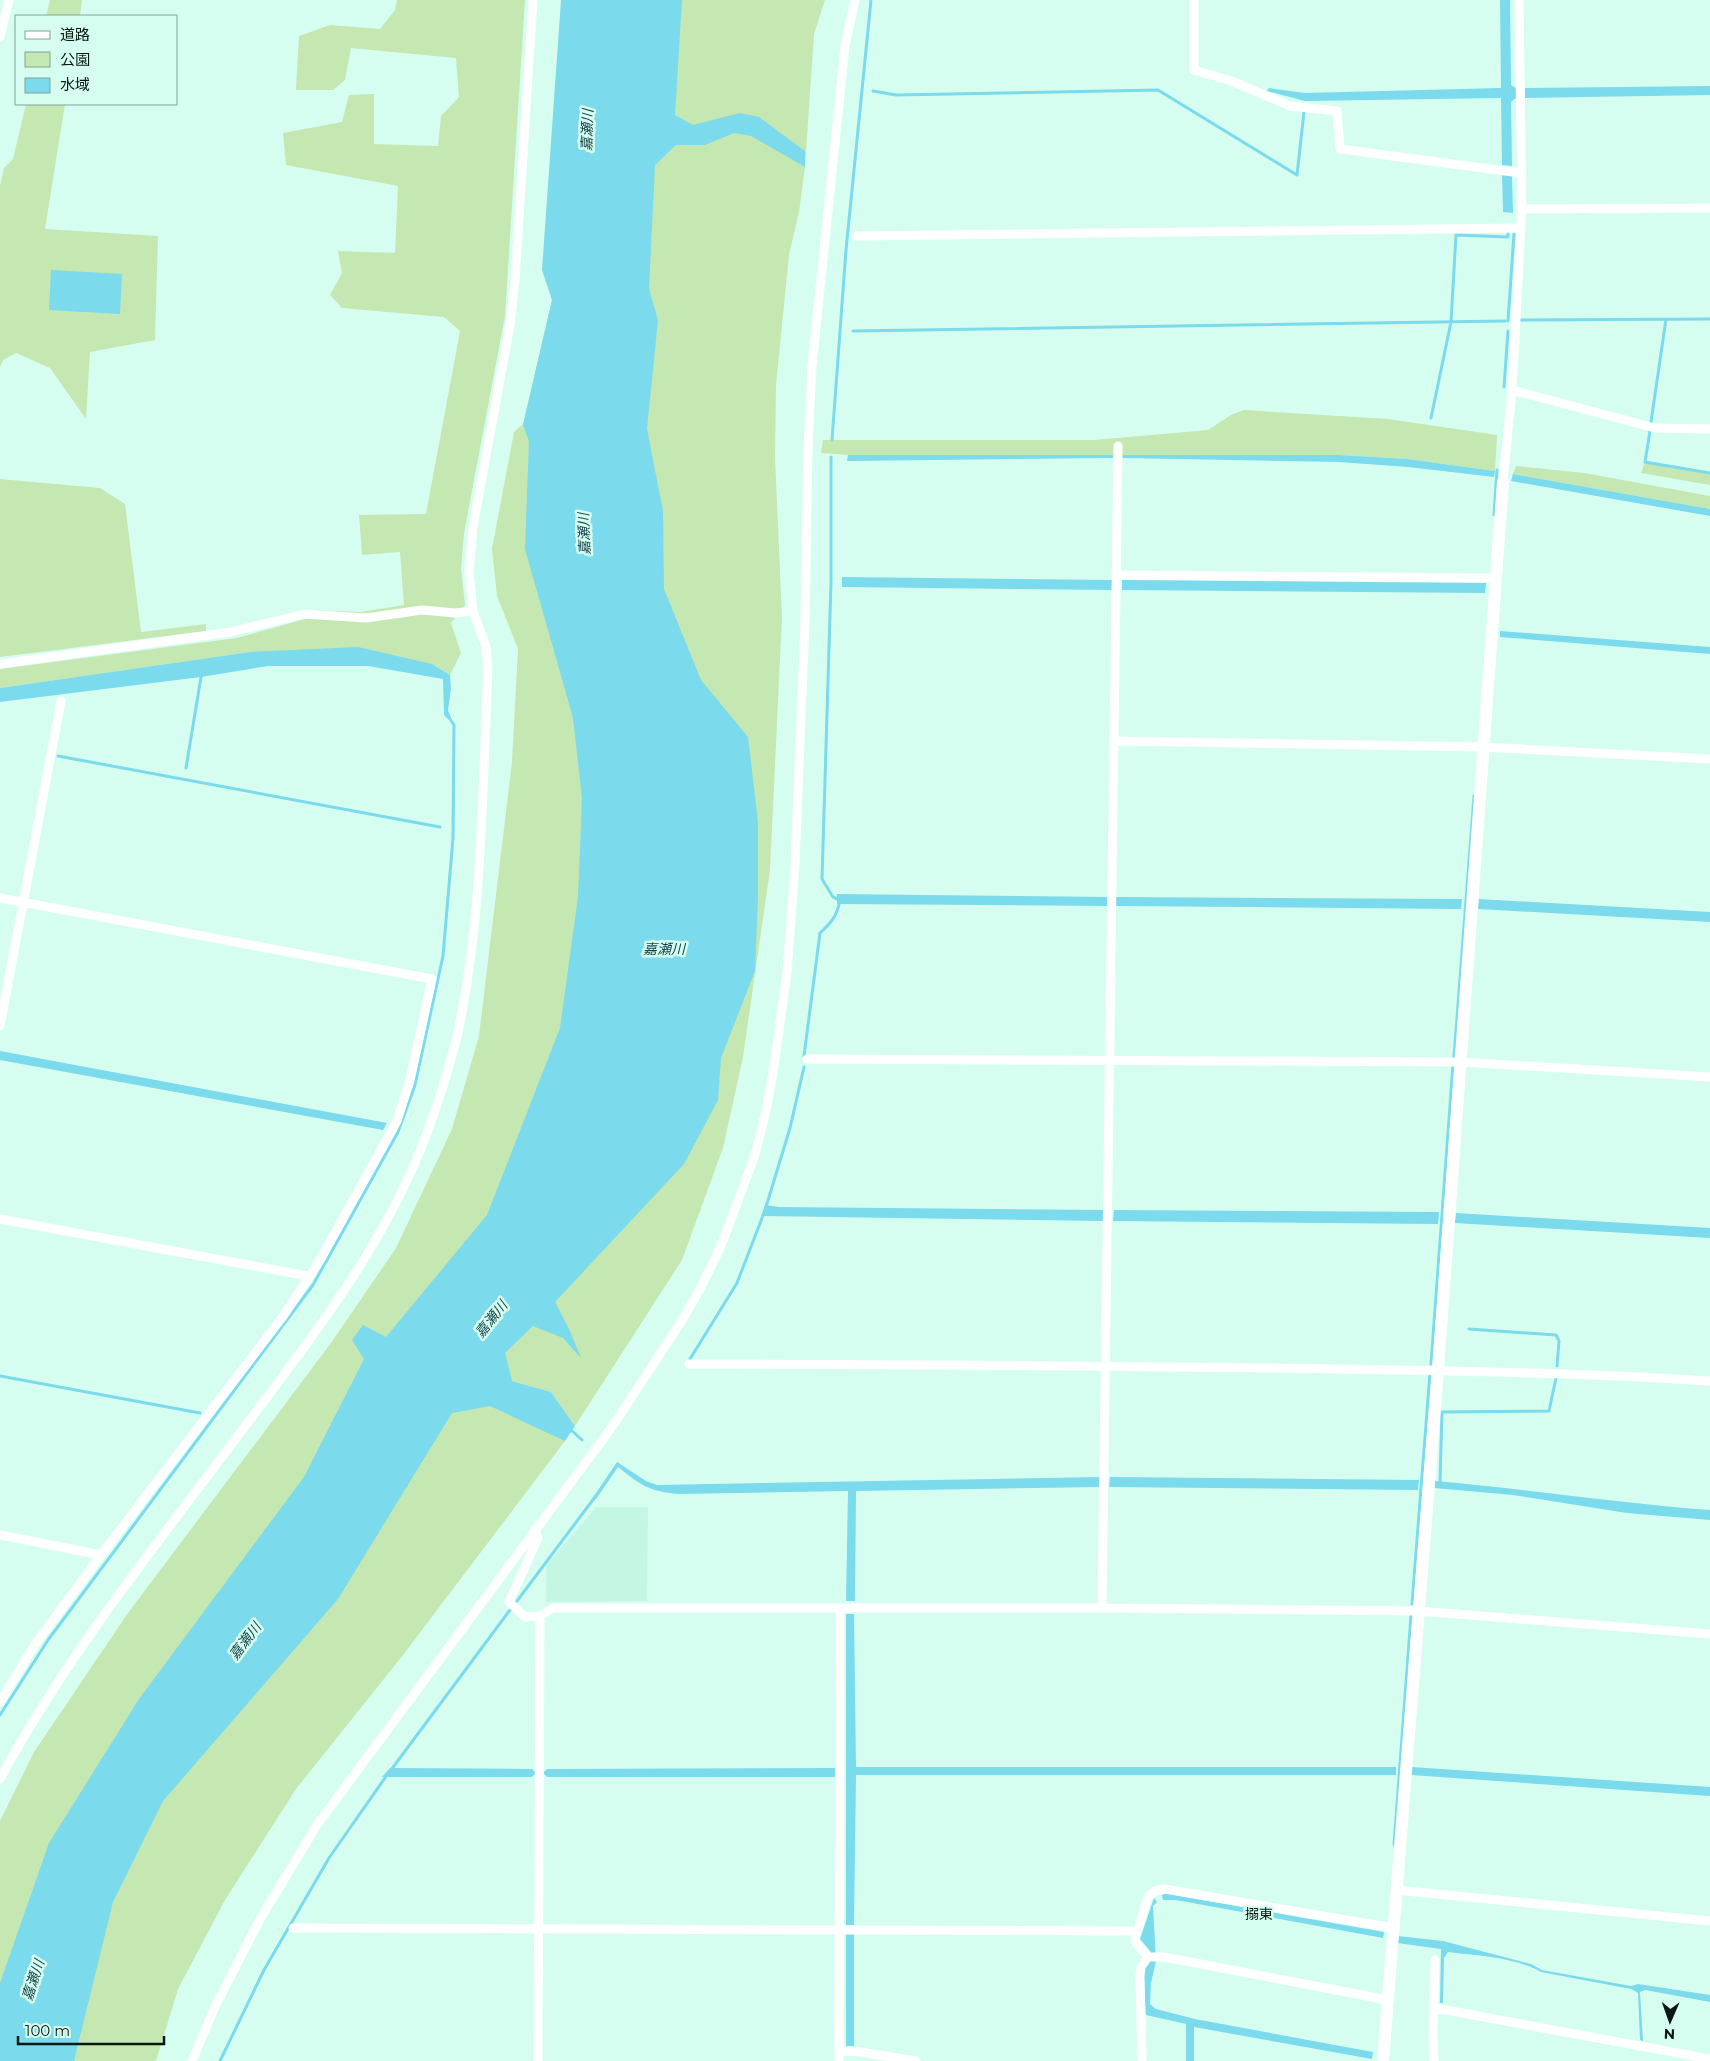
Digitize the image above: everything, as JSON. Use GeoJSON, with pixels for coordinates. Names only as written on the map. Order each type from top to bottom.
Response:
{"type":"FeatureCollection","features":[{"type":"Feature","properties":{"kind":"street"},"geometry":{"type":"LineString","coordinates":[[0,37],[9,0]]}},
{"type":"Feature","properties":{"kind":"street"},"geometry":{"type":"LineString","coordinates":[[0,1779],[26,1732],[73,1658],[311,1340],[342,1294],[374,1242],[399,1196],[426,1136],[444,1083],[457,1034],[468,978],[476,909],[488,670],[486,647],[474,611],[469,572],[473,527],[510,325],[515,279],[532,0]]}},
{"type":"Feature","properties":{"kind":"street"},"geometry":{"type":"LineString","coordinates":[[192,2061],[214,2009],[259,1921],[317,1825],[612,1427],[653,1366],[700,1289],[721,1246],[755,1155],[767,1107],[782,1017],[795,865],[805,622],[808,449],[812,366],[845,46],[855,0]]}},
{"type":"Feature","properties":{"kind":"street"},"geometry":{"type":"LineString","coordinates":[[1194,0],[1194,70],[1234,82],[1290,106],[1337,111],[1340,149],[1520,173]]}},
{"type":"Feature","properties":{"kind":"street"},"geometry":{"type":"LineString","coordinates":[[1383,2061],[1438,1370],[1503,482],[1512,390],[1522,209],[1519,0]]}},
{"type":"Feature","properties":{"kind":"street"},"geometry":{"type":"LineString","coordinates":[[1522,209],[1710,208]]}},
{"type":"Feature","properties":{"kind":"street"},"geometry":{"type":"LineString","coordinates":[[857,236],[1520,228]]}},
{"type":"Feature","properties":{"kind":"street"},"geometry":{"type":"LineString","coordinates":[[1512,390],[1655,428],[1710,428]]}},
{"type":"Feature","properties":{"kind":"street"},"geometry":{"type":"LineString","coordinates":[[1102,1608],[1118,446]]}},
{"type":"Feature","properties":{"kind":"street"},"geometry":{"type":"LineString","coordinates":[[1116,575],[1496,578]]}},
{"type":"Feature","properties":{"kind":"street"},"geometry":{"type":"LineString","coordinates":[[0,664],[231,632],[304,614],[366,618],[422,610],[455,613],[474,611]]}},
{"type":"Feature","properties":{"kind":"street"},"geometry":{"type":"LineString","coordinates":[[0,1026],[61,701]]}},
{"type":"Feature","properties":{"kind":"street"},"geometry":{"type":"LineString","coordinates":[[1115,741],[1483,747],[1710,759]]}},
{"type":"Feature","properties":{"kind":"street"},"geometry":{"type":"LineString","coordinates":[[0,898],[432,979],[410,1080],[397,1121],[320,1260],[284,1315],[101,1554],[34,1646],[0,1702]]}},
{"type":"Feature","properties":{"kind":"street"},"geometry":{"type":"LineString","coordinates":[[807,1059],[1461,1062],[1710,1078]]}},
{"type":"Feature","properties":{"kind":"street"},"geometry":{"type":"LineString","coordinates":[[0,1219],[308,1276]]}},
{"type":"Feature","properties":{"kind":"street"},"geometry":{"type":"LineString","coordinates":[[689,1364],[1438,1370],[1579,1373],[1710,1381]]}},
{"type":"Feature","properties":{"kind":"street"},"geometry":{"type":"LineString","coordinates":[[535,1529],[538,1538],[509,1602],[524,1617],[540,1616],[553,1608],[1102,1608],[1418,1611],[1710,1634]]}},
{"type":"Feature","properties":{"kind":"street"},"geometry":{"type":"LineString","coordinates":[[0,1535],[101,1554]]}},
{"type":"Feature","properties":{"kind":"street"},"geometry":{"type":"LineString","coordinates":[[839,2061],[840,1609]]}},
{"type":"Feature","properties":{"kind":"street"},"geometry":{"type":"LineString","coordinates":[[538,2061],[540,1616]]}},
{"type":"Feature","properties":{"kind":"street"},"geometry":{"type":"LineString","coordinates":[[1388,2000],[1164,1957],[1148,1957],[1134,1938],[1148,1897],[1155,1891],[1165,1889],[1393,1928]]}},
{"type":"Feature","properties":{"kind":"street"},"geometry":{"type":"LineString","coordinates":[[1396,1890],[1710,1921]]}},
{"type":"Feature","properties":{"kind":"street"},"geometry":{"type":"LineString","coordinates":[[293,1928],[1136,1931]]}},
{"type":"Feature","properties":{"kind":"street"},"geometry":{"type":"LineString","coordinates":[[1142,2061],[1140,1976],[1141,1967],[1148,1957]]}},
{"type":"Feature","properties":{"kind":"street"},"geometry":{"type":"LineString","coordinates":[[1434,2061],[1433,2035],[1436,1960]]}},
{"type":"Feature","properties":{"kind":"street"},"geometry":{"type":"LineString","coordinates":[[1435,2008],[1710,2059]]}},
{"type":"Feature","properties":{"kind":"street"},"geometry":{"type":"LineString","coordinates":[[839,2051],[861,2052],[916,2061]]}},
{"type":"Feature","properties":{"kind":"shaded area"},"geometry":{"type":"Polygon","coordinates":[[[596,1507],[648,1507],[647,1601],[546,1602],[546,1565],[596,1507]]]}},
{"type":"Feature","properties":{"kind":"green space"},"geometry":{"type":"Polygon","coordinates":[[[50,0],[82,0],[80,15],[46,15],[50,0]]]}},
{"type":"Feature","properties":{"kind":"green space"},"geometry":{"type":"Polygon","coordinates":[[[397,0],[525,0],[505,316],[464,533],[461,569],[465,605],[451,623],[461,653],[450,675],[432,664],[250,652],[0,688],[0,669],[237,638],[305,619],[310,610],[361,612],[404,605],[400,552],[362,555],[359,515],[426,514],[460,331],[444,317],[342,308],[330,295],[342,273],[338,251],[395,253],[398,186],[286,165],[283,133],[342,122],[349,95],[374,94],[374,144],[438,146],[441,116],[459,97],[456,58],[351,48],[345,80],[333,90],[296,90],[299,36],[330,25],[380,29],[395,10],[397,0]]]}},
{"type":"Feature","properties":{"kind":"green space"},"geometry":{"type":"Polygon","coordinates":[[[647,0],[825,0],[814,34],[805,167],[799,212],[789,255],[776,385],[775,458],[782,617],[770,870],[743,1057],[723,1148],[682,1260],[575,1426],[551,1392],[512,1381],[491,1354],[543,1300],[632,586],[647,0]]]}},
{"type":"Feature","properties":{"kind":"green space"},"geometry":{"type":"Polygon","coordinates":[[[26,105],[65,105],[45,229],[158,236],[155,340],[90,352],[86,419],[50,368],[16,353],[3,360],[0,367],[0,186],[4,168],[13,159],[26,105]]]}},
{"type":"Feature","properties":{"kind":"green space"},"geometry":{"type":"Polygon","coordinates":[[[552,300],[663,977],[380,1365],[0,2023],[0,1821],[34,1752],[128,1613],[331,1343],[396,1248],[452,1129],[479,1036],[512,762],[518,649],[497,596],[492,549],[514,432],[523,424],[552,300]]]}},
{"type":"Feature","properties":{"kind":"green space"},"geometry":{"type":"Polygon","coordinates":[[[1244,410],[1388,419],[1497,435],[1495,471],[1407,459],[1339,455],[848,455],[821,453],[823,440],[1094,440],[1208,430],[1231,415],[1244,410]]]}},
{"type":"Feature","properties":{"kind":"green space"},"geometry":{"type":"Polygon","coordinates":[[[1645,462],[1710,473],[1710,485],[1641,473],[1645,462]]]}},
{"type":"Feature","properties":{"kind":"green space"},"geometry":{"type":"Polygon","coordinates":[[[1516,466],[1584,473],[1710,496],[1710,509],[1513,474],[1516,466]]]}},
{"type":"Feature","properties":{"kind":"green space"},"geometry":{"type":"Polygon","coordinates":[[[0,479],[100,488],[125,504],[141,632],[206,624],[206,631],[0,657],[0,479]]]}},
{"type":"Feature","properties":{"kind":"green space"},"geometry":{"type":"Polygon","coordinates":[[[453,1396],[485,1397],[550,1426],[565,1441],[403,1655],[296,1789],[225,1900],[178,1989],[156,2061],[60,2061],[104,1897],[163,1787],[453,1396]]]}},
{"type":"Feature","properties":{"kind":"water","name":"嘉瀬川"},"geometry":{"type":"Polygon","coordinates":[[[561,0],[682,0],[675,115],[693,125],[740,113],[759,117],[805,151],[805,167],[751,136],[734,133],[705,145],[676,145],[655,165],[649,289],[658,320],[647,429],[663,511],[664,589],[701,680],[748,737],[758,822],[758,897],[755,971],[721,1058],[718,1100],[684,1164],[555,1302],[581,1358],[563,1338],[533,1326],[505,1353],[512,1381],[551,1392],[575,1426],[565,1441],[490,1406],[452,1413],[338,1599],[163,1801],[113,1902],[74,2061],[0,2061],[0,1983],[49,1843],[139,1699],[304,1477],[364,1359],[352,1340],[363,1325],[386,1337],[487,1215],[560,1028],[578,897],[582,798],[573,718],[525,549],[529,441],[523,425],[552,300],[542,270],[561,0]]]}},
{"type":"Feature","properties":{"kind":"water"},"geometry":{"type":"Polygon","coordinates":[[[1500,0],[1510,0],[1511,85],[1516,88],[1516,98],[1511,102],[1512,166],[1502,165],[1501,98],[1305,101],[1267,91],[1269,88],[1305,93],[1501,88],[1500,0]]]}},
{"type":"Feature","properties":{"kind":"water"},"geometry":{"type":"Polygon","coordinates":[[[1710,86],[1710,95],[1525,98],[1525,88],[1710,86]]]}},
{"type":"Feature","properties":{"kind":"water"},"geometry":{"type":"Polygon","coordinates":[[[1502,174],[1512,175],[1513,213],[1503,212],[1502,174]]]}},
{"type":"Feature","properties":{"kind":"water"},"geometry":{"type":"Polygon","coordinates":[[[51,270],[122,274],[120,314],[49,310],[51,270]]]}},
{"type":"Feature","properties":{"kind":"water"},"geometry":{"type":"Polygon","coordinates":[[[848,455],[1113,455],[1113,458],[847,461],[848,455]]]}},
{"type":"Feature","properties":{"kind":"water"},"geometry":{"type":"Polygon","coordinates":[[[1123,455],[1339,455],[1407,459],[1495,471],[1494,477],[1408,467],[1339,462],[1122,458],[1123,455]]]}},
{"type":"Feature","properties":{"kind":"water"},"geometry":{"type":"Polygon","coordinates":[[[1513,474],[1710,509],[1710,516],[1511,481],[1513,474]]]}},
{"type":"Feature","properties":{"kind":"water"},"geometry":{"type":"Polygon","coordinates":[[[842,577],[1112,580],[1112,590],[842,587],[842,577]]]}},
{"type":"Feature","properties":{"kind":"water"},"geometry":{"type":"Polygon","coordinates":[[[1122,580],[1486,583],[1485,593],[1122,590],[1122,580]]]}},
{"type":"Feature","properties":{"kind":"water"},"geometry":{"type":"Polygon","coordinates":[[[1500,631],[1710,647],[1710,654],[1500,637],[1500,631]]]}},
{"type":"Feature","properties":{"kind":"water"},"geometry":{"type":"Polygon","coordinates":[[[358,647],[432,664],[450,675],[451,689],[448,710],[454,725],[444,715],[443,679],[368,666],[268,666],[201,677],[0,702],[0,688],[250,652],[358,647]]]}},
{"type":"Feature","properties":{"kind":"water"},"geometry":{"type":"Polygon","coordinates":[[[837,894],[1108,897],[1108,906],[837,904],[837,894]]]}},
{"type":"Feature","properties":{"kind":"water"},"geometry":{"type":"Polygon","coordinates":[[[1116,897],[1462,899],[1461,909],[1116,906],[1116,897]]]}},
{"type":"Feature","properties":{"kind":"water"},"geometry":{"type":"Polygon","coordinates":[[[1479,899],[1710,912],[1710,922],[1478,909],[1479,899]]]}},
{"type":"Feature","properties":{"kind":"water"},"geometry":{"type":"Polygon","coordinates":[[[0,1051],[387,1123],[383,1130],[0,1060],[0,1051]]]}},
{"type":"Feature","properties":{"kind":"water"},"geometry":{"type":"Polygon","coordinates":[[[765,1205],[779,1207],[1104,1210],[1104,1221],[761,1216],[765,1205]]]}},
{"type":"Feature","properties":{"kind":"water"},"geometry":{"type":"Polygon","coordinates":[[[1114,1210],[1439,1212],[1438,1224],[1113,1221],[1114,1210]]]}},
{"type":"Feature","properties":{"kind":"water"},"geometry":{"type":"Polygon","coordinates":[[[1456,1213],[1710,1228],[1710,1238],[1455,1223],[1456,1213]]]}},
{"type":"Feature","properties":{"kind":"water"},"geometry":{"type":"Polygon","coordinates":[[[617,1462],[646,1481],[657,1485],[1100,1477],[1099,1487],[856,1491],[855,1601],[846,1601],[848,1491],[678,1494],[659,1491],[645,1486],[618,1467],[596,1499],[594,1496],[617,1462]]]}},
{"type":"Feature","properties":{"kind":"water"},"geometry":{"type":"Polygon","coordinates":[[[1110,1477],[1419,1480],[1418,1490],[1109,1487],[1110,1477]]]}},
{"type":"Feature","properties":{"kind":"water"},"geometry":{"type":"Polygon","coordinates":[[[1435,1481],[1710,1510],[1710,1520],[1627,1513],[1513,1495],[1434,1488],[1435,1481]]]}},
{"type":"Feature","properties":{"kind":"water"},"geometry":{"type":"Polygon","coordinates":[[[846,1614],[854,1614],[856,1767],[1396,1767],[1396,1775],[856,1775],[854,1925],[846,1925],[846,1614]]]}},
{"type":"Feature","properties":{"kind":"water"},"geometry":{"type":"Polygon","coordinates":[[[1412,1767],[1710,1787],[1710,1796],[1411,1775],[1412,1767]]]}},
{"type":"Feature","properties":{"kind":"water"},"geometry":{"type":"Polygon","coordinates":[[[390,1768],[532,1769],[536,1773],[532,1777],[382,1777],[390,1768]]]}},
{"type":"Feature","properties":{"kind":"water"},"geometry":{"type":"Polygon","coordinates":[[[836,1768],[836,1777],[547,1777],[543,1773],[547,1769],[836,1768]]]}},
{"type":"Feature","properties":{"kind":"water"},"geometry":{"type":"Polygon","coordinates":[[[1169,1892],[1174,1895],[1384,1932],[1383,1938],[1176,1900],[1163,1900],[1162,1895],[1169,1892]]]}},
{"type":"Feature","properties":{"kind":"water"},"geometry":{"type":"Polygon","coordinates":[[[1154,1898],[1157,1902],[1153,1906],[1156,1961],[1151,1983],[1150,2004],[1156,2009],[1195,2019],[1373,2052],[1372,2059],[1194,2027],[1194,2061],[1186,2061],[1186,2024],[1146,2015],[1143,1978],[1151,1952],[1140,1939],[1154,1898]]]}},
{"type":"Feature","properties":{"kind":"water"},"geometry":{"type":"Polygon","coordinates":[[[846,1933],[854,1934],[854,2046],[846,2046],[846,1933]]]}},
{"type":"Feature","properties":{"kind":"water"},"geometry":{"type":"Polygon","coordinates":[[[1398,1936],[1443,1941],[1531,1964],[1542,1970],[1631,1986],[1638,1984],[1710,1995],[1710,2002],[1645,1990],[1640,1992],[1643,2041],[1640,2040],[1638,1993],[1631,1989],[1541,1972],[1508,1960],[1448,1952],[1444,1958],[1443,2003],[1440,2003],[1441,1949],[1397,1943],[1398,1936]]]}},
{"type":"Feature","properties":{"kind":"waterway"},"geometry":{"type":"LineString","coordinates":[[832,440],[846,250],[871,0]]}},
{"type":"Feature","properties":{"kind":"waterway"},"geometry":{"type":"LineString","coordinates":[[873,91],[896,95],[1158,90],[1297,175],[1304,112]]}},
{"type":"Feature","properties":{"kind":"waterway"},"geometry":{"type":"LineString","coordinates":[[1431,418],[1451,322],[1456,235],[1508,237],[1508,232]]}},
{"type":"Feature","properties":{"kind":"waterway"},"geometry":{"type":"LineString","coordinates":[[1508,321],[1514,233]]}},
{"type":"Feature","properties":{"kind":"waterway"},"geometry":{"type":"LineString","coordinates":[[1651,422],[1666,319]]}},
{"type":"Feature","properties":{"kind":"waterway"},"geometry":{"type":"LineString","coordinates":[[1521,320],[1710,319]]}},
{"type":"Feature","properties":{"kind":"waterway"},"geometry":{"type":"LineString","coordinates":[[853,331],[1505,321]]}},
{"type":"Feature","properties":{"kind":"waterway"},"geometry":{"type":"LineString","coordinates":[[1504,387],[1508,331]]}},
{"type":"Feature","properties":{"kind":"waterway"},"geometry":{"type":"LineString","coordinates":[[1650,431],[1645,462],[1710,473]]}},
{"type":"Feature","properties":{"kind":"waterway"},"geometry":{"type":"LineString","coordinates":[[804,1056],[820,933],[833,918],[840,900],[833,897],[822,879],[831,582],[831,457]]}},
{"type":"Feature","properties":{"kind":"waterway"},"geometry":{"type":"LineString","coordinates":[[1494,515],[1497,470]]}},
{"type":"Feature","properties":{"kind":"waterway"},"geometry":{"type":"LineString","coordinates":[[186,768],[201,677]]}},
{"type":"Feature","properties":{"kind":"waterway"},"geometry":{"type":"LineString","coordinates":[[0,1715],[48,1640],[313,1285],[398,1132],[415,1085],[443,956],[453,838],[454,725],[452,722]]}},
{"type":"Feature","properties":{"kind":"waterway"},"geometry":{"type":"LineString","coordinates":[[58,756],[440,827]]}},
{"type":"Feature","properties":{"kind":"waterway"},"geometry":{"type":"LineString","coordinates":[[1454,1057],[1474,796]]}},
{"type":"Feature","properties":{"kind":"waterway"},"geometry":{"type":"LineString","coordinates":[[1431,1364],[1453,1065]]}},
{"type":"Feature","properties":{"kind":"waterway"},"geometry":{"type":"LineString","coordinates":[[766,1207],[790,1128],[804,1067]]}},
{"type":"Feature","properties":{"kind":"waterway"},"geometry":{"type":"LineString","coordinates":[[690,1359],[737,1283],[764,1213]]}},
{"type":"Feature","properties":{"kind":"waterway"},"geometry":{"type":"LineString","coordinates":[[1469,1329],[1556,1335],[1559,1341],[1557,1366]]}},
{"type":"Feature","properties":{"kind":"waterway"},"geometry":{"type":"LineString","coordinates":[[1412,1604],[1430,1373]]}},
{"type":"Feature","properties":{"kind":"waterway"},"geometry":{"type":"LineString","coordinates":[[0,1376],[200,1413]]}},
{"type":"Feature","properties":{"kind":"waterway"},"geometry":{"type":"LineString","coordinates":[[1440,1482],[1442,1412],[1549,1411],[1556,1378]]}},
{"type":"Feature","properties":{"kind":"waterway"},"geometry":{"type":"LineString","coordinates":[[570,1429],[582,1440]]}},
{"type":"Feature","properties":{"kind":"waterway"},"geometry":{"type":"LineString","coordinates":[[517,1601],[595,1497]]}},
{"type":"Feature","properties":{"kind":"waterway"},"geometry":{"type":"LineString","coordinates":[[391,1770],[510,1610]]}},
{"type":"Feature","properties":{"kind":"waterway"},"geometry":{"type":"LineString","coordinates":[[1394,1845],[1411,1616]]}},
{"type":"Feature","properties":{"kind":"waterway"},"geometry":{"type":"LineString","coordinates":[[220,2061],[264,1970],[329,1858],[387,1775]]}},
{"type":"Feature","properties":{"kind":"district","name":"搦東"},"geometry":{"type":"Point","coordinates":[1259,1914]}}]}
